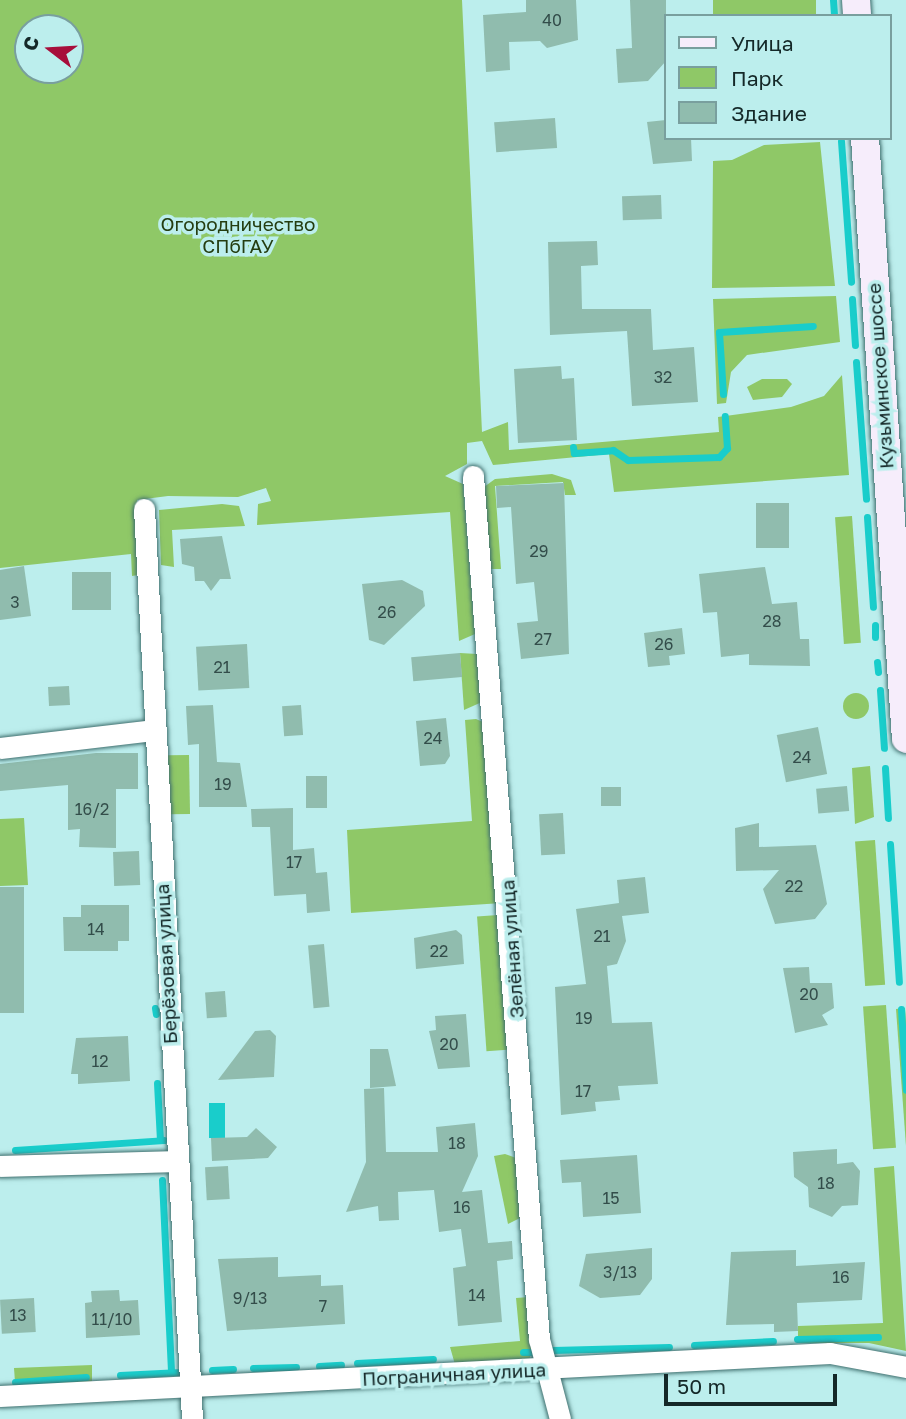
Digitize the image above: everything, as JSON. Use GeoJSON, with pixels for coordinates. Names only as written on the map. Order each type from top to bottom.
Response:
{"type":"FeatureCollection","features":[{"type":"Feature","properties":{"kind":"main road","name":"Кузьминское шоссе"},"geometry":{"type":"LineString","coordinates":[[865,140],[906,739]]}},
{"type":"Feature","properties":{"kind":"street","name":"Зелёная улица"},"geometry":{"type":"LineString","coordinates":[[473,476],[544,1370],[554,1382],[560,1419]]}},
{"type":"Feature","properties":{"kind":"street","name":"Берёзовая улица"},"geometry":{"type":"LineString","coordinates":[[144,509],[153,730],[192,1419]]}},
{"type":"Feature","properties":{"kind":"street"},"geometry":{"type":"LineString","coordinates":[[0,748],[153,730]]}},
{"type":"Feature","properties":{"kind":"street"},"geometry":{"type":"LineString","coordinates":[[0,1166],[177,1161]]}},
{"type":"Feature","properties":{"kind":"street","name":"Пограничная улица"},"geometry":{"type":"LineString","coordinates":[[0,1395],[544,1370],[830,1353],[906,1367]]}},
{"type":"Feature","properties":{"kind":"green space","name":"Огородничество СПбГАУ"},"geometry":{"type":"Polygon","coordinates":[[[0,0],[462,0],[482,432],[508,422],[509,450],[719,432],[718,417],[791,407],[824,396],[842,375],[849,475],[614,492],[609,454],[493,465],[482,441],[467,443],[467,464],[445,476],[463,484],[475,634],[459,641],[450,512],[257,525],[258,504],[271,501],[266,488],[238,497],[168,496],[137,500],[138,575],[132,576],[131,554],[0,568],[0,0]]]}},
{"type":"Feature","properties":{"kind":"green space"},"geometry":{"type":"Polygon","coordinates":[[[713,0],[816,0],[816,14],[713,14],[713,0]]]}},
{"type":"Feature","properties":{"kind":"green space"},"geometry":{"type":"Polygon","coordinates":[[[820,142],[835,286],[712,288],[713,161],[732,160],[764,145],[820,142]]]}},
{"type":"Feature","properties":{"kind":"green space"},"geometry":{"type":"Polygon","coordinates":[[[836,296],[840,342],[747,355],[731,372],[726,403],[717,404],[713,299],[836,296]]]}},
{"type":"Feature","properties":{"kind":"green space"},"geometry":{"type":"Polygon","coordinates":[[[762,379],[787,379],[792,384],[782,397],[753,400],[747,387],[762,379]]]}},
{"type":"Feature","properties":{"kind":"green space"},"geometry":{"type":"Polygon","coordinates":[[[552,474],[571,480],[576,495],[565,495],[563,482],[495,486],[501,569],[487,569],[484,487],[495,479],[552,474]]]}},
{"type":"Feature","properties":{"kind":"green space"},"geometry":{"type":"Polygon","coordinates":[[[222,504],[239,506],[245,526],[172,530],[174,567],[161,565],[159,510],[222,504]]]}},
{"type":"Feature","properties":{"kind":"green space"},"geometry":{"type":"Polygon","coordinates":[[[852,516],[861,643],[844,644],[835,517],[852,516]]]}},
{"type":"Feature","properties":{"kind":"green space"},"geometry":{"type":"Polygon","coordinates":[[[460,653],[477,654],[482,702],[464,710],[460,653]]]}},
{"type":"Feature","properties":{"kind":"green space"},"geometry":{"type":"Polygon","coordinates":[[[856,693],[865,697],[869,706],[865,715],[856,719],[847,715],[843,706],[847,697],[856,693]]]}},
{"type":"Feature","properties":{"kind":"green space"},"geometry":{"type":"Polygon","coordinates":[[[476,719],[483,722],[502,903],[351,913],[347,830],[472,821],[465,720],[476,719]]]}},
{"type":"Feature","properties":{"kind":"green space"},"geometry":{"type":"Polygon","coordinates":[[[168,755],[189,755],[190,814],[169,814],[168,755]]]}},
{"type":"Feature","properties":{"kind":"green space"},"geometry":{"type":"Polygon","coordinates":[[[870,766],[874,817],[855,824],[852,768],[870,766]]]}},
{"type":"Feature","properties":{"kind":"green space"},"geometry":{"type":"Polygon","coordinates":[[[24,818],[28,885],[0,886],[0,819],[24,818]]]}},
{"type":"Feature","properties":{"kind":"green space"},"geometry":{"type":"Polygon","coordinates":[[[875,840],[885,985],[865,986],[855,841],[875,840]]]}},
{"type":"Feature","properties":{"kind":"green space"},"geometry":{"type":"Polygon","coordinates":[[[498,915],[507,1050],[486,1051],[477,916],[498,915]]]}},
{"type":"Feature","properties":{"kind":"green space"},"geometry":{"type":"Polygon","coordinates":[[[886,1005],[896,1148],[873,1149],[863,1007],[886,1005]]]}},
{"type":"Feature","properties":{"kind":"green space"},"geometry":{"type":"Polygon","coordinates":[[[905,1008],[906,1022],[906,1146],[896,1009],[905,1008]]]}},
{"type":"Feature","properties":{"kind":"green space"},"geometry":{"type":"Polygon","coordinates":[[[505,1154],[516,1158],[520,1218],[508,1224],[494,1156],[505,1154]]]}},
{"type":"Feature","properties":{"kind":"green space"},"geometry":{"type":"Polygon","coordinates":[[[894,1166],[906,1351],[869,1343],[798,1343],[798,1326],[883,1323],[874,1168],[894,1166]]]}},
{"type":"Feature","properties":{"kind":"green space"},"geometry":{"type":"Polygon","coordinates":[[[529,1297],[534,1345],[528,1363],[456,1368],[450,1347],[520,1341],[516,1298],[529,1297]]]}},
{"type":"Feature","properties":{"kind":"green space"},"geometry":{"type":"Polygon","coordinates":[[[92,1365],[92,1382],[18,1389],[15,1382],[14,1368],[92,1365]]]}},
{"type":"Feature","properties":{"kind":"water"},"geometry":{"type":"Polygon","coordinates":[[[209,1103],[225,1103],[225,1138],[209,1138],[209,1103]]]}},
{"type":"Feature","properties":{"kind":"building"},"geometry":{"type":"Polygon","coordinates":[[[526,0],[576,0],[578,40],[547,48],[540,41],[509,42],[510,70],[486,72],[483,15],[526,12],[526,0]]]}},
{"type":"Feature","properties":{"kind":"building"},"geometry":{"type":"Polygon","coordinates":[[[630,0],[666,0],[664,63],[648,81],[618,83],[616,49],[632,48],[630,0]]]}},
{"type":"Feature","properties":{"kind":"building"},"geometry":{"type":"Polygon","coordinates":[[[555,118],[557,148],[496,152],[494,122],[555,118]]]}},
{"type":"Feature","properties":{"kind":"building"},"geometry":{"type":"Polygon","coordinates":[[[664,120],[664,140],[691,140],[692,161],[653,164],[647,122],[664,120]]]}},
{"type":"Feature","properties":{"kind":"building"},"geometry":{"type":"Polygon","coordinates":[[[661,195],[662,219],[623,220],[622,196],[661,195]]]}},
{"type":"Feature","properties":{"kind":"building"},"geometry":{"type":"Polygon","coordinates":[[[597,241],[598,265],[581,266],[582,309],[651,309],[653,350],[694,347],[698,402],[632,406],[627,331],[550,335],[548,242],[597,241]]]}},
{"type":"Feature","properties":{"kind":"building"},"geometry":{"type":"Polygon","coordinates":[[[561,366],[562,379],[574,378],[577,440],[518,443],[514,369],[561,366]]]}},
{"type":"Feature","properties":{"kind":"building"},"geometry":{"type":"Polygon","coordinates":[[[564,483],[569,654],[521,659],[517,623],[538,621],[534,582],[516,584],[511,507],[497,508],[496,486],[564,483]]]}},
{"type":"Feature","properties":{"kind":"building"},"geometry":{"type":"Polygon","coordinates":[[[756,503],[789,503],[789,548],[756,548],[756,503]]]}},
{"type":"Feature","properties":{"kind":"building"},"geometry":{"type":"Polygon","coordinates":[[[222,536],[231,579],[220,579],[211,591],[204,581],[195,581],[194,567],[182,564],[180,539],[222,536]]]}},
{"type":"Feature","properties":{"kind":"building"},"geometry":{"type":"Polygon","coordinates":[[[24,566],[31,616],[0,620],[0,570],[24,566]]]}},
{"type":"Feature","properties":{"kind":"building"},"geometry":{"type":"Polygon","coordinates":[[[765,567],[772,604],[797,602],[800,639],[809,639],[810,666],[749,665],[749,654],[721,657],[717,612],[703,613],[699,574],[765,567]]]}},
{"type":"Feature","properties":{"kind":"building"},"geometry":{"type":"Polygon","coordinates":[[[72,572],[111,572],[111,610],[72,610],[72,572]]]}},
{"type":"Feature","properties":{"kind":"building"},"geometry":{"type":"Polygon","coordinates":[[[402,580],[423,591],[425,606],[384,645],[369,640],[362,584],[402,580]]]}},
{"type":"Feature","properties":{"kind":"building"},"geometry":{"type":"Polygon","coordinates":[[[682,628],[685,654],[669,656],[670,665],[648,667],[644,633],[682,628]]]}},
{"type":"Feature","properties":{"kind":"building"},"geometry":{"type":"Polygon","coordinates":[[[247,644],[249,688],[198,691],[196,647],[247,644]]]}},
{"type":"Feature","properties":{"kind":"building"},"geometry":{"type":"Polygon","coordinates":[[[460,653],[462,677],[413,681],[411,657],[460,653]]]}},
{"type":"Feature","properties":{"kind":"building"},"geometry":{"type":"Polygon","coordinates":[[[69,686],[70,705],[49,706],[48,687],[69,686]]]}},
{"type":"Feature","properties":{"kind":"building"},"geometry":{"type":"Polygon","coordinates":[[[213,705],[217,762],[240,763],[247,807],[199,807],[199,744],[188,745],[186,706],[213,705]]]}},
{"type":"Feature","properties":{"kind":"building"},"geometry":{"type":"Polygon","coordinates":[[[301,705],[303,735],[284,736],[282,706],[301,705]]]}},
{"type":"Feature","properties":{"kind":"building"},"geometry":{"type":"Polygon","coordinates":[[[446,718],[450,756],[445,764],[420,766],[416,721],[446,718]]]}},
{"type":"Feature","properties":{"kind":"building"},"geometry":{"type":"Polygon","coordinates":[[[818,727],[827,774],[786,782],[777,735],[818,727]]]}},
{"type":"Feature","properties":{"kind":"building"},"geometry":{"type":"Polygon","coordinates":[[[96,753],[138,753],[138,789],[116,789],[116,848],[79,847],[80,829],[68,830],[68,785],[0,791],[0,764],[96,753]]]}},
{"type":"Feature","properties":{"kind":"building"},"geometry":{"type":"Polygon","coordinates":[[[306,776],[327,776],[327,808],[306,808],[306,776]]]}},
{"type":"Feature","properties":{"kind":"building"},"geometry":{"type":"Polygon","coordinates":[[[847,786],[849,811],[818,814],[816,789],[847,786]]]}},
{"type":"Feature","properties":{"kind":"building"},"geometry":{"type":"Polygon","coordinates":[[[601,787],[621,787],[621,806],[601,806],[601,787]]]}},
{"type":"Feature","properties":{"kind":"building"},"geometry":{"type":"Polygon","coordinates":[[[293,808],[293,850],[314,848],[316,873],[327,872],[330,911],[307,913],[306,894],[274,896],[270,827],[252,827],[251,809],[293,808]]]}},
{"type":"Feature","properties":{"kind":"building"},"geometry":{"type":"Polygon","coordinates":[[[563,813],[565,854],[541,855],[539,814],[563,813]]]}},
{"type":"Feature","properties":{"kind":"building"},"geometry":{"type":"Polygon","coordinates":[[[759,823],[759,847],[816,845],[827,904],[815,919],[775,924],[763,889],[779,870],[736,871],[735,828],[759,823]]]}},
{"type":"Feature","properties":{"kind":"building"},"geometry":{"type":"Polygon","coordinates":[[[139,851],[140,885],[114,886],[113,852],[139,851]]]}},
{"type":"Feature","properties":{"kind":"building"},"geometry":{"type":"Polygon","coordinates":[[[645,877],[649,913],[622,916],[626,941],[617,964],[607,966],[612,1023],[652,1022],[658,1084],[618,1086],[620,1100],[595,1102],[596,1111],[561,1115],[555,987],[586,984],[576,909],[619,903],[617,880],[645,877]]]}},
{"type":"Feature","properties":{"kind":"building"},"geometry":{"type":"Polygon","coordinates":[[[0,887],[24,887],[24,1013],[0,1013],[0,887]]]}},
{"type":"Feature","properties":{"kind":"building"},"geometry":{"type":"Polygon","coordinates":[[[81,905],[129,905],[129,941],[118,941],[118,951],[64,951],[63,917],[81,917],[81,905]]]}},
{"type":"Feature","properties":{"kind":"building"},"geometry":{"type":"Polygon","coordinates":[[[456,930],[462,935],[464,964],[416,969],[414,938],[456,930]]]}},
{"type":"Feature","properties":{"kind":"building"},"geometry":{"type":"Polygon","coordinates":[[[324,944],[329,1007],[314,1008],[308,945],[324,944]]]}},
{"type":"Feature","properties":{"kind":"building"},"geometry":{"type":"Polygon","coordinates":[[[809,967],[810,983],[832,983],[834,1008],[822,1015],[828,1025],[795,1033],[783,968],[809,967]]]}},
{"type":"Feature","properties":{"kind":"building"},"geometry":{"type":"Polygon","coordinates":[[[225,991],[227,1017],[207,1018],[205,992],[225,991]]]}},
{"type":"Feature","properties":{"kind":"building"},"geometry":{"type":"Polygon","coordinates":[[[466,1014],[470,1067],[438,1069],[429,1031],[436,1030],[435,1016],[466,1014]]]}},
{"type":"Feature","properties":{"kind":"building"},"geometry":{"type":"Polygon","coordinates":[[[270,1030],[276,1036],[274,1077],[218,1080],[255,1031],[270,1030]]]}},
{"type":"Feature","properties":{"kind":"building"},"geometry":{"type":"Polygon","coordinates":[[[128,1036],[130,1081],[78,1084],[78,1074],[71,1074],[76,1038],[128,1036]]]}},
{"type":"Feature","properties":{"kind":"building"},"geometry":{"type":"Polygon","coordinates":[[[370,1049],[388,1049],[396,1086],[370,1088],[370,1049]]]}},
{"type":"Feature","properties":{"kind":"building"},"geometry":{"type":"Polygon","coordinates":[[[384,1088],[386,1152],[438,1152],[436,1127],[475,1123],[478,1156],[462,1192],[482,1190],[488,1243],[512,1241],[513,1259],[497,1261],[502,1322],[458,1326],[453,1268],[466,1266],[461,1229],[439,1232],[434,1190],[398,1192],[399,1220],[379,1221],[378,1206],[346,1212],[366,1162],[364,1089],[384,1088]]]}},
{"type":"Feature","properties":{"kind":"building"},"geometry":{"type":"Polygon","coordinates":[[[256,1128],[277,1147],[268,1158],[212,1161],[211,1138],[247,1137],[256,1128]]]}},
{"type":"Feature","properties":{"kind":"building"},"geometry":{"type":"Polygon","coordinates":[[[837,1149],[837,1164],[853,1162],[860,1171],[858,1205],[842,1206],[832,1217],[809,1207],[808,1187],[794,1177],[793,1152],[837,1149]]]}},
{"type":"Feature","properties":{"kind":"building"},"geometry":{"type":"Polygon","coordinates":[[[637,1155],[641,1213],[583,1217],[581,1182],[562,1183],[560,1160],[637,1155]]]}},
{"type":"Feature","properties":{"kind":"building"},"geometry":{"type":"Polygon","coordinates":[[[228,1166],[230,1199],[207,1200],[205,1167],[228,1166]]]}},
{"type":"Feature","properties":{"kind":"building"},"geometry":{"type":"Polygon","coordinates":[[[652,1248],[652,1279],[640,1295],[600,1298],[579,1286],[586,1254],[652,1248]]]}},
{"type":"Feature","properties":{"kind":"building"},"geometry":{"type":"Polygon","coordinates":[[[796,1250],[796,1266],[865,1262],[862,1300],[797,1303],[798,1331],[774,1332],[774,1324],[726,1325],[731,1252],[796,1250]]]}},
{"type":"Feature","properties":{"kind":"building"},"geometry":{"type":"Polygon","coordinates":[[[278,1257],[278,1277],[321,1275],[321,1286],[343,1285],[345,1324],[227,1331],[218,1259],[278,1257]]]}},
{"type":"Feature","properties":{"kind":"building"},"geometry":{"type":"Polygon","coordinates":[[[119,1290],[120,1301],[138,1300],[140,1335],[86,1338],[85,1303],[92,1302],[91,1291],[119,1290]]]}},
{"type":"Feature","properties":{"kind":"building"},"geometry":{"type":"Polygon","coordinates":[[[34,1298],[36,1332],[2,1334],[0,1300],[34,1298]]]}},
{"type":"Feature","properties":{"kind":"waterway"},"geometry":{"type":"LineString","coordinates":[[833,0],[834,14]]}},
{"type":"Feature","properties":{"kind":"waterway"},"geometry":{"type":"LineString","coordinates":[[841,141],[851,282]]}},
{"type":"Feature","properties":{"kind":"waterway"},"geometry":{"type":"LineString","coordinates":[[852,299],[855,345]]}},
{"type":"Feature","properties":{"kind":"waterway"},"geometry":{"type":"LineString","coordinates":[[723,394],[719,332],[813,326]]}},
{"type":"Feature","properties":{"kind":"waterway"},"geometry":{"type":"LineString","coordinates":[[856,362],[866,499]]}},
{"type":"Feature","properties":{"kind":"waterway"},"geometry":{"type":"LineString","coordinates":[[573,447],[574,453],[613,450],[628,460],[719,457],[727,448],[725,416]]}},
{"type":"Feature","properties":{"kind":"waterway"},"geometry":{"type":"LineString","coordinates":[[867,517],[873,607]]}},
{"type":"Feature","properties":{"kind":"waterway"},"geometry":{"type":"LineString","coordinates":[[875,625],[875,637]]}},
{"type":"Feature","properties":{"kind":"waterway"},"geometry":{"type":"LineString","coordinates":[[877,662],[878,672]]}},
{"type":"Feature","properties":{"kind":"waterway"},"geometry":{"type":"LineString","coordinates":[[880,690],[884,748]]}},
{"type":"Feature","properties":{"kind":"waterway"},"geometry":{"type":"LineString","coordinates":[[885,768],[888,818]]}},
{"type":"Feature","properties":{"kind":"waterway"},"geometry":{"type":"LineString","coordinates":[[890,844],[899,982]]}},
{"type":"Feature","properties":{"kind":"waterway"},"geometry":{"type":"LineString","coordinates":[[155,1008],[156,1014]]}},
{"type":"Feature","properties":{"kind":"waterway"},"geometry":{"type":"LineString","coordinates":[[901,1009],[906,1090]]}},
{"type":"Feature","properties":{"kind":"waterway"},"geometry":{"type":"LineString","coordinates":[[157,1083],[160,1140]]}},
{"type":"Feature","properties":{"kind":"waterway"},"geometry":{"type":"LineString","coordinates":[[15,1150],[164,1140]]}},
{"type":"Feature","properties":{"kind":"waterway"},"geometry":{"type":"LineString","coordinates":[[162,1180],[171,1372]]}},
{"type":"Feature","properties":{"kind":"waterway"},"geometry":{"type":"LineString","coordinates":[[797,1339],[878,1337]]}},
{"type":"Feature","properties":{"kind":"waterway"},"geometry":{"type":"LineString","coordinates":[[694,1345],[773,1341]]}},
{"type":"Feature","properties":{"kind":"waterway"},"geometry":{"type":"LineString","coordinates":[[553,1350],[669,1347]]}},
{"type":"Feature","properties":{"kind":"waterway"},"geometry":{"type":"LineString","coordinates":[[523,1352],[531,1352]]}},
{"type":"Feature","properties":{"kind":"waterway"},"geometry":{"type":"LineString","coordinates":[[357,1363],[433,1359]]}},
{"type":"Feature","properties":{"kind":"waterway"},"geometry":{"type":"LineString","coordinates":[[319,1366],[341,1365]]}},
{"type":"Feature","properties":{"kind":"waterway"},"geometry":{"type":"LineString","coordinates":[[253,1368],[296,1367]]}},
{"type":"Feature","properties":{"kind":"waterway"},"geometry":{"type":"LineString","coordinates":[[212,1370],[233,1369]]}},
{"type":"Feature","properties":{"kind":"waterway"},"geometry":{"type":"LineString","coordinates":[[120,1375],[181,1372]]}},
{"type":"Feature","properties":{"kind":"waterway"},"geometry":{"type":"LineString","coordinates":[[15,1382],[86,1377]]}}]}
